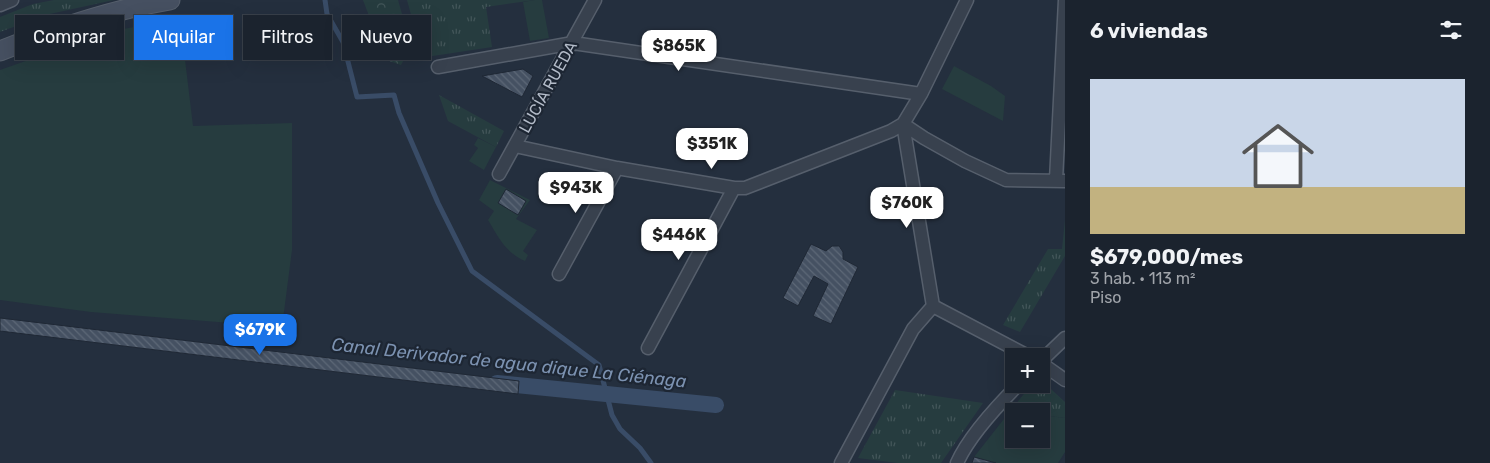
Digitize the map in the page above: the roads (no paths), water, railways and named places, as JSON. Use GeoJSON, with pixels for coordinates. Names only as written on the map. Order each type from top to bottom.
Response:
{"type":"FeatureCollection","features":[{"type":"Feature","properties":{"kind":"street"},"geometry":{"type":"LineString","coordinates":[[0,5],[12,0]]}},
{"type":"Feature","properties":{"kind":"street"},"geometry":{"type":"LineString","coordinates":[[0,52],[45,33],[86,19],[170,0]]}},
{"type":"Feature","properties":{"kind":"street","name":"LUCÍA RUEDA"},"geometry":{"type":"LineString","coordinates":[[499,174],[573,43],[595,0]]}},
{"type":"Feature","properties":{"kind":"street"},"geometry":{"type":"LineString","coordinates":[[515,146],[617,168],[734,188],[745,188],[891,131],[903,124],[921,94],[967,0]]}},
{"type":"Feature","properties":{"kind":"street"},"geometry":{"type":"LineString","coordinates":[[903,124],[965,161],[1006,180],[1061,180],[1065,0]]}},
{"type":"Feature","properties":{"kind":"street"},"geometry":{"type":"LineString","coordinates":[[438,67],[573,43],[921,94]]}},
{"type":"Feature","properties":{"kind":"street"},"geometry":{"type":"LineString","coordinates":[[903,124],[933,306]]}},
{"type":"Feature","properties":{"kind":"street"},"geometry":{"type":"LineString","coordinates":[[559,274],[617,168]]}},
{"type":"Feature","properties":{"kind":"street"},"geometry":{"type":"LineString","coordinates":[[648,348],[734,188]]}},
{"type":"Feature","properties":{"kind":"street"},"geometry":{"type":"LineString","coordinates":[[933,306],[1013,348]]}},
{"type":"Feature","properties":{"kind":"street"},"geometry":{"type":"LineString","coordinates":[[841,463],[913,329],[933,306]]}},
{"type":"Feature","properties":{"kind":"street"},"geometry":{"type":"LineString","coordinates":[[1050,353],[1065,338]]}},
{"type":"Feature","properties":{"kind":"street"},"geometry":{"type":"LineString","coordinates":[[1050,369],[1065,380]]}},
{"type":"Feature","properties":{"kind":"street"},"geometry":{"type":"LineString","coordinates":[[956,463],[962,452],[1010,393]]}},
{"type":"Feature","properties":{"kind":"waterway"},"geometry":{"type":"LineString","coordinates":[[325,0],[327,14],[343,42],[357,97],[394,95],[399,113],[438,203],[472,271],[599,365],[612,415],[620,429],[640,448],[651,463]]}},
{"type":"Feature","properties":{"kind":"waterway","name":"Canal Derivador de agua dique La Ciénaga"},"geometry":{"type":"LineString","coordinates":[[497,383],[716,405]]}}]}
